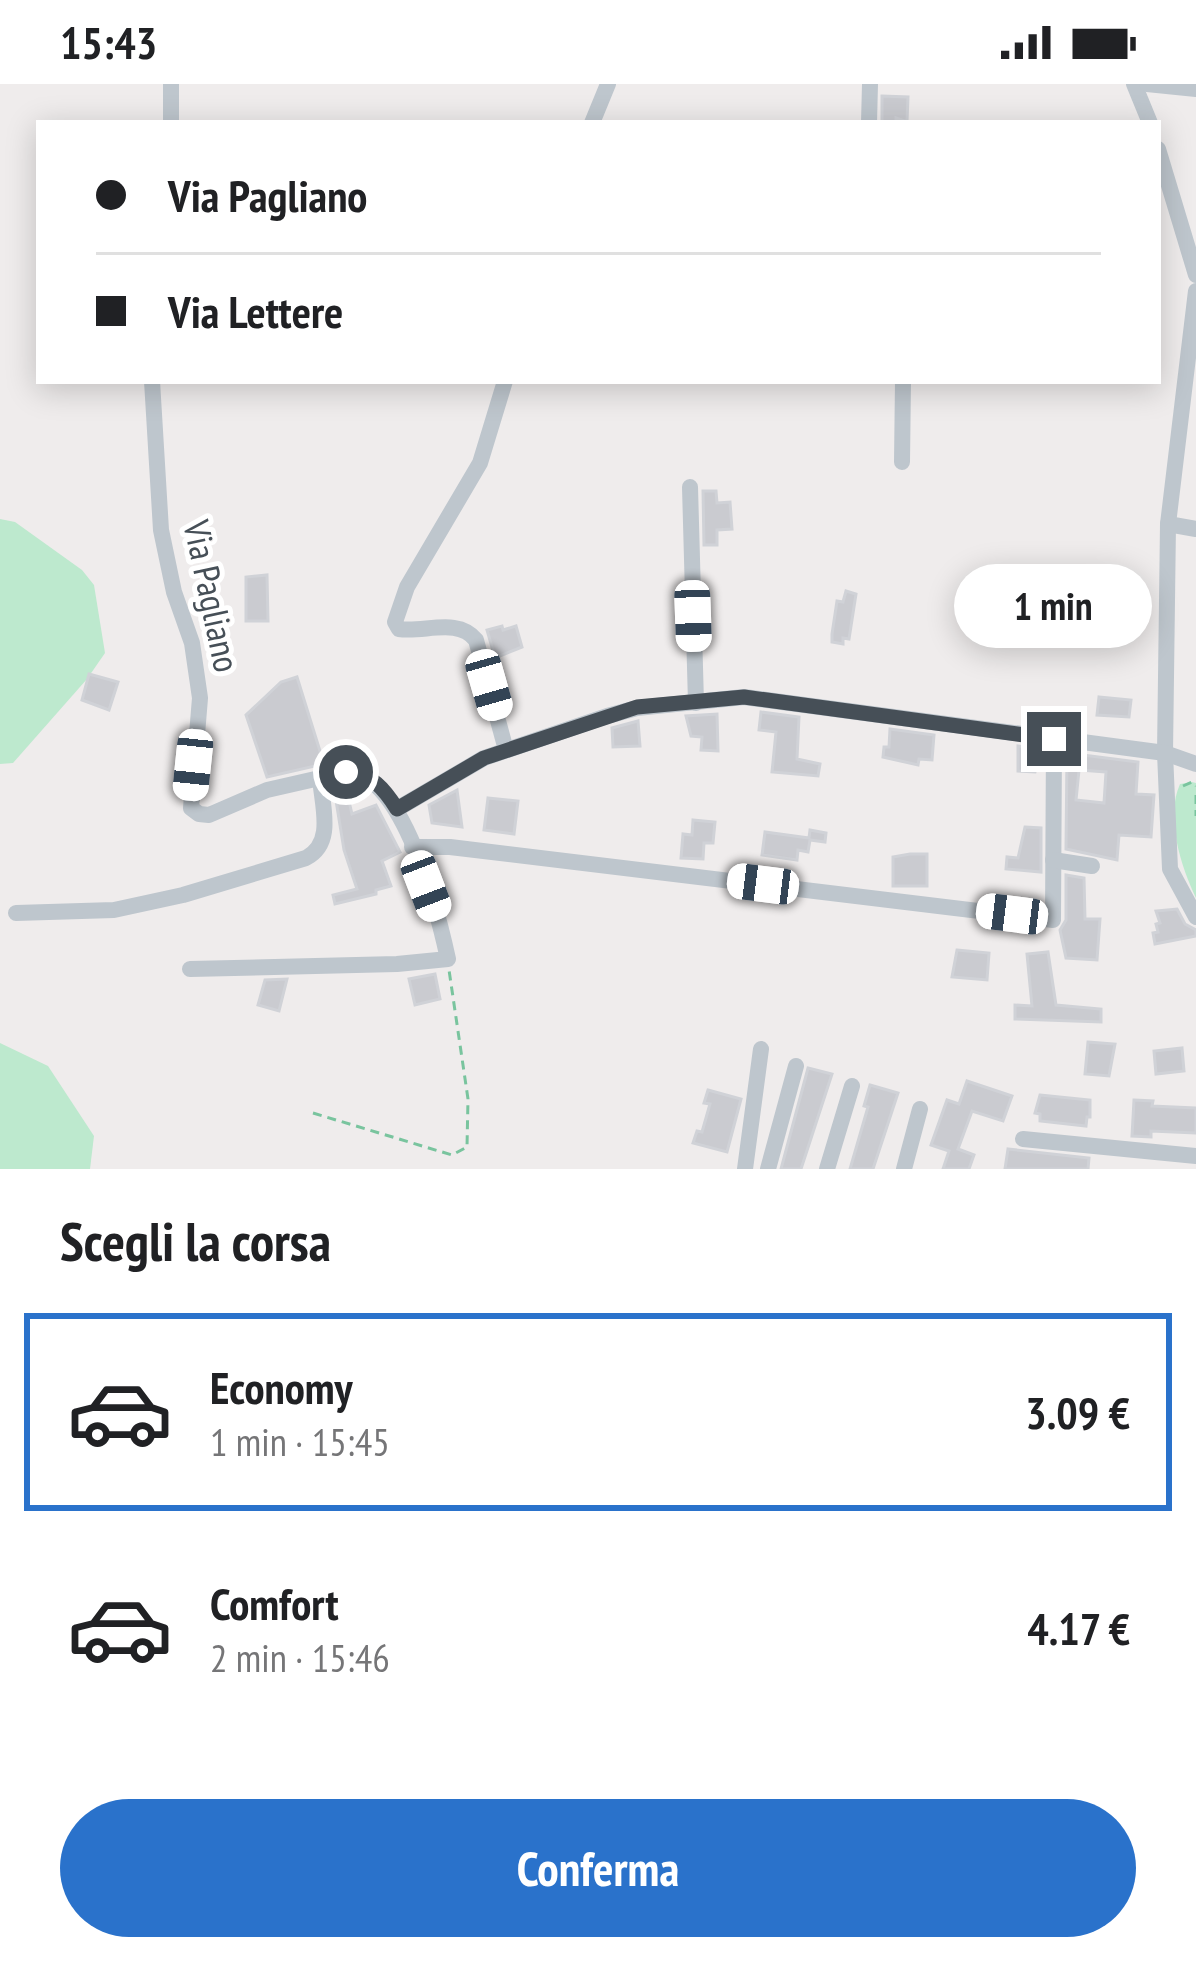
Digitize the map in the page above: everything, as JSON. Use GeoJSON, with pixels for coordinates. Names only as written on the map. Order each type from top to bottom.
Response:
{"type":"FeatureCollection","features":[{"type":"Feature","properties":{"kind":"street"},"geometry":{"type":"LineString","coordinates":[[171,84],[171,120]]}},
{"type":"Feature","properties":{"kind":"street"},"geometry":{"type":"LineString","coordinates":[[593,120],[608,84]]}},
{"type":"Feature","properties":{"kind":"street"},"geometry":{"type":"LineString","coordinates":[[869,120],[870,84]]}},
{"type":"Feature","properties":{"kind":"street"},"geometry":{"type":"LineString","coordinates":[[1134,84],[1149,120]]}},
{"type":"Feature","properties":{"kind":"street"},"geometry":{"type":"LineString","coordinates":[[1147,84],[1196,89]]}},
{"type":"Feature","properties":{"kind":"street"},"geometry":{"type":"LineString","coordinates":[[1161,159],[1196,275]]}},
{"type":"Feature","properties":{"kind":"street"},"geometry":{"type":"LineString","coordinates":[[1196,291],[1168,524],[1165,753],[1170,869],[1196,917]]}},
{"type":"Feature","properties":{"kind":"street","name":"Via Pagliano"},"geometry":{"type":"LineString","coordinates":[[152,384],[161,530],[174,592],[192,643],[200,698],[191,808],[209,815],[268,790],[358,772],[386,791],[397,809]]}},
{"type":"Feature","properties":{"kind":"street"},"geometry":{"type":"LineString","coordinates":[[504,384],[480,464],[407,586],[395,622],[408,631],[458,627],[469,631],[476,640],[506,750]]}},
{"type":"Feature","properties":{"kind":"street"},"geometry":{"type":"LineString","coordinates":[[902,462],[903,384]]}},
{"type":"Feature","properties":{"kind":"street"},"geometry":{"type":"LineString","coordinates":[[690,487],[695,703]]}},
{"type":"Feature","properties":{"kind":"street"},"geometry":{"type":"LineString","coordinates":[[1168,524],[1196,529]]}},
{"type":"Feature","properties":{"kind":"street"},"geometry":{"type":"LineString","coordinates":[[190,969],[397,964],[448,958],[441,924],[397,809],[506,750],[637,707],[744,697],[1165,753],[1196,764]]}},
{"type":"Feature","properties":{"kind":"street"},"geometry":{"type":"LineString","coordinates":[[412,848],[472,850],[1053,920],[1054,739]]}},
{"type":"Feature","properties":{"kind":"street"},"geometry":{"type":"LineString","coordinates":[[16,913],[114,910],[306,858],[320,851],[325,841],[320,778]]}},
{"type":"Feature","properties":{"kind":"street"},"geometry":{"type":"LineString","coordinates":[[1054,860],[1092,866]]}},
{"type":"Feature","properties":{"kind":"street"},"geometry":{"type":"LineString","coordinates":[[745,1169],[761,1048]]}},
{"type":"Feature","properties":{"kind":"street"},"geometry":{"type":"LineString","coordinates":[[767,1169],[796,1066]]}},
{"type":"Feature","properties":{"kind":"street"},"geometry":{"type":"LineString","coordinates":[[827,1169],[852,1086]]}},
{"type":"Feature","properties":{"kind":"street"},"geometry":{"type":"LineString","coordinates":[[904,1169],[920,1109]]}},
{"type":"Feature","properties":{"kind":"street"},"geometry":{"type":"LineString","coordinates":[[1023,1139],[1196,1156]]}},
{"type":"Feature","properties":{"kind":"path"},"geometry":{"type":"LineString","coordinates":[[1196,795],[1196,816]]}},
{"type":"Feature","properties":{"kind":"path"},"geometry":{"type":"LineString","coordinates":[[313,1113],[452,1155],[467,1147],[468,1099],[448,958]]}},
{"type":"Feature","properties":{"kind":"green space"},"geometry":{"type":"Polygon","coordinates":[[[0,519],[15,522],[82,570],[94,585],[105,653],[13,763],[0,764],[0,519]]]}},
{"type":"Feature","properties":{"kind":"green space"},"geometry":{"type":"Polygon","coordinates":[[[1196,783],[1196,898],[1180,857],[1174,811],[1180,784],[1196,783]]]}},
{"type":"Feature","properties":{"kind":"green space"},"geometry":{"type":"Polygon","coordinates":[[[0,1043],[48,1066],[94,1136],[90,1169],[0,1169],[0,1043]]]}},
{"type":"Feature","properties":{"kind":"building"},"geometry":{"type":"Polygon","coordinates":[[[882,96],[908,97],[907,120],[882,120],[882,96]]]}},
{"type":"Feature","properties":{"kind":"building"},"geometry":{"type":"Polygon","coordinates":[[[703,491],[716,491],[717,503],[730,502],[732,529],[717,530],[717,545],[704,545],[703,491]]]}},
{"type":"Feature","properties":{"kind":"building"},"geometry":{"type":"Polygon","coordinates":[[[267,575],[268,621],[246,621],[246,577],[267,575]]]}},
{"type":"Feature","properties":{"kind":"building"},"geometry":{"type":"Polygon","coordinates":[[[846,591],[856,594],[849,639],[843,638],[843,644],[832,642],[832,634],[837,601],[843,602],[846,591]]]}},
{"type":"Feature","properties":{"kind":"building"},"geometry":{"type":"Polygon","coordinates":[[[502,626],[503,630],[516,626],[522,647],[495,658],[487,630],[502,626]]]}},
{"type":"Feature","properties":{"kind":"building"},"geometry":{"type":"Polygon","coordinates":[[[89,674],[118,682],[109,710],[82,700],[89,674]]]}},
{"type":"Feature","properties":{"kind":"building"},"geometry":{"type":"Polygon","coordinates":[[[297,677],[324,764],[267,777],[246,715],[281,682],[297,677]]]}},
{"type":"Feature","properties":{"kind":"building"},"geometry":{"type":"Polygon","coordinates":[[[1099,697],[1131,700],[1129,717],[1097,715],[1099,697]]]}},
{"type":"Feature","properties":{"kind":"building"},"geometry":{"type":"Polygon","coordinates":[[[761,712],[799,717],[797,759],[820,764],[818,776],[772,772],[776,732],[759,730],[761,712]]]}},
{"type":"Feature","properties":{"kind":"building"},"geometry":{"type":"Polygon","coordinates":[[[717,714],[718,751],[701,750],[702,737],[691,736],[686,716],[717,714]]]}},
{"type":"Feature","properties":{"kind":"building"},"geometry":{"type":"Polygon","coordinates":[[[638,721],[640,746],[613,747],[612,728],[638,721]]]}},
{"type":"Feature","properties":{"kind":"building"},"geometry":{"type":"Polygon","coordinates":[[[890,729],[934,735],[932,760],[919,759],[918,765],[883,757],[890,729]]]}},
{"type":"Feature","properties":{"kind":"building"},"geometry":{"type":"Polygon","coordinates":[[[1018,746],[1041,749],[1035,772],[1018,771],[1018,746]]]}},
{"type":"Feature","properties":{"kind":"building"},"geometry":{"type":"Polygon","coordinates":[[[1067,753],[1138,762],[1136,794],[1154,795],[1151,837],[1119,835],[1117,860],[1066,849],[1067,753]],[[1079,770],[1076,800],[1104,803],[1106,772],[1079,770]]]}},
{"type":"Feature","properties":{"kind":"building"},"geometry":{"type":"Polygon","coordinates":[[[334,788],[359,789],[347,793],[352,814],[376,805],[400,852],[382,861],[391,886],[335,904],[333,895],[357,889],[344,850],[334,788]]]}},
{"type":"Feature","properties":{"kind":"building"},"geometry":{"type":"Polygon","coordinates":[[[457,790],[462,827],[432,823],[429,805],[457,790]]]}},
{"type":"Feature","properties":{"kind":"building"},"geometry":{"type":"Polygon","coordinates":[[[488,798],[518,801],[514,834],[484,830],[488,798]]]}},
{"type":"Feature","properties":{"kind":"building"},"geometry":{"type":"Polygon","coordinates":[[[693,820],[715,822],[713,843],[704,843],[703,859],[681,858],[683,834],[692,835],[693,820]]]}},
{"type":"Feature","properties":{"kind":"building"},"geometry":{"type":"Polygon","coordinates":[[[1025,827],[1041,828],[1041,872],[1006,869],[1007,857],[1018,858],[1025,827]]]}},
{"type":"Feature","properties":{"kind":"building"},"geometry":{"type":"Polygon","coordinates":[[[810,830],[826,833],[825,842],[810,840],[808,852],[798,850],[797,860],[762,855],[765,832],[809,838],[810,830]]]}},
{"type":"Feature","properties":{"kind":"building"},"geometry":{"type":"Polygon","coordinates":[[[927,854],[927,886],[893,886],[893,857],[927,854]]]}},
{"type":"Feature","properties":{"kind":"building"},"geometry":{"type":"Polygon","coordinates":[[[1066,875],[1084,878],[1085,919],[1100,919],[1097,960],[1066,958],[1060,930],[1066,920],[1066,875]]]}},
{"type":"Feature","properties":{"kind":"building"},"geometry":{"type":"Polygon","coordinates":[[[1177,909],[1196,936],[1155,944],[1153,933],[1160,923],[1156,911],[1177,909]]]}},
{"type":"Feature","properties":{"kind":"building"},"geometry":{"type":"Polygon","coordinates":[[[957,950],[989,953],[987,980],[952,977],[957,950]]]}},
{"type":"Feature","properties":{"kind":"building"},"geometry":{"type":"Polygon","coordinates":[[[1048,952],[1056,1005],[1101,1009],[1101,1022],[1015,1019],[1015,1005],[1032,1006],[1027,954],[1048,952]]]}},
{"type":"Feature","properties":{"kind":"building"},"geometry":{"type":"Polygon","coordinates":[[[435,974],[440,999],[415,1005],[409,979],[435,974]]]}},
{"type":"Feature","properties":{"kind":"building"},"geometry":{"type":"Polygon","coordinates":[[[287,979],[279,1011],[258,1005],[265,980],[287,979]]]}},
{"type":"Feature","properties":{"kind":"building"},"geometry":{"type":"Polygon","coordinates":[[[1088,1042],[1115,1044],[1109,1076],[1085,1074],[1088,1042]]]}},
{"type":"Feature","properties":{"kind":"building"},"geometry":{"type":"Polygon","coordinates":[[[1182,1048],[1184,1071],[1156,1074],[1154,1051],[1182,1048]]]}},
{"type":"Feature","properties":{"kind":"building"},"geometry":{"type":"Polygon","coordinates":[[[808,1068],[832,1074],[801,1169],[781,1169],[808,1068]]]}},
{"type":"Feature","properties":{"kind":"building"},"geometry":{"type":"Polygon","coordinates":[[[967,1081],[1012,1096],[1003,1121],[972,1111],[958,1149],[974,1155],[969,1169],[943,1169],[949,1151],[931,1145],[947,1100],[959,1104],[967,1081]]]}},
{"type":"Feature","properties":{"kind":"building"},"geometry":{"type":"Polygon","coordinates":[[[870,1085],[898,1093],[873,1169],[850,1169],[868,1107],[864,1106],[870,1085]]]}},
{"type":"Feature","properties":{"kind":"building"},"geometry":{"type":"Polygon","coordinates":[[[708,1090],[741,1099],[727,1152],[693,1143],[697,1131],[702,1132],[710,1104],[704,1103],[708,1090]]]}},
{"type":"Feature","properties":{"kind":"building"},"geometry":{"type":"Polygon","coordinates":[[[1040,1095],[1090,1100],[1086,1126],[1040,1121],[1040,1114],[1035,1113],[1040,1095]]]}},
{"type":"Feature","properties":{"kind":"building"},"geometry":{"type":"Polygon","coordinates":[[[1134,1100],[1153,1101],[1152,1106],[1196,1108],[1196,1133],[1151,1131],[1151,1137],[1132,1136],[1134,1100]]]}},
{"type":"Feature","properties":{"kind":"building"},"geometry":{"type":"Polygon","coordinates":[[[1008,1149],[1089,1158],[1088,1169],[1005,1169],[1008,1149]]]}},
{"type":"Feature","properties":{"kind":"route"},"geometry":{"type":"LineString","coordinates":[[346,772],[369,778],[386,791],[397,809],[484,758],[607,716],[637,707],[744,697],[1054,739]]}}]}
